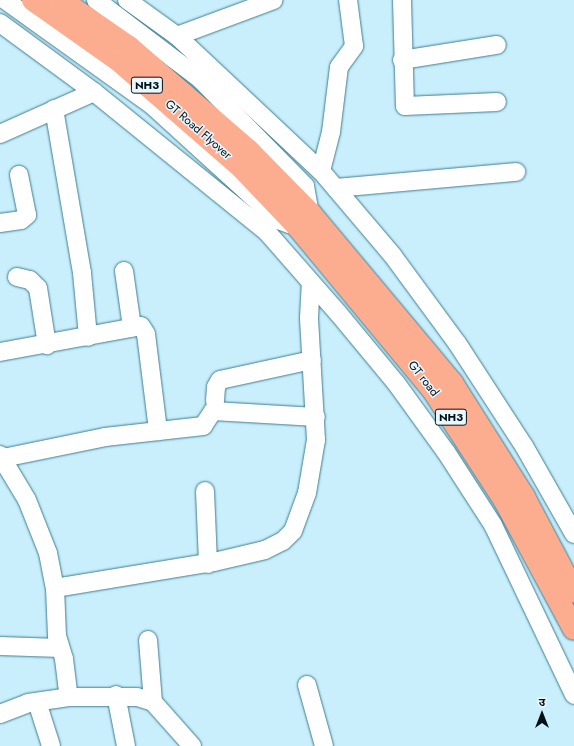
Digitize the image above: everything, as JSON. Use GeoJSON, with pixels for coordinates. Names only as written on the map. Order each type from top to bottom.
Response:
{"type":"FeatureCollection","features":[{"type":"Feature","properties":{"kind":"highway","name":"GT Road Flyover"},"geometry":{"type":"LineString","coordinates":[[33,0],[118,60],[239,166],[304,220]]}},
{"type":"Feature","properties":{"kind":"highway","name":"GT Road Flyover"},"geometry":{"type":"LineString","coordinates":[[61,0],[129,47],[249,151],[304,220]]}},
{"type":"Feature","properties":{"kind":"highway","name":"GT road"},"geometry":{"type":"LineString","coordinates":[[304,220],[452,383],[524,497],[574,592]]}},
{"type":"Feature","properties":{"kind":"highway","name":"GT road"},"geometry":{"type":"LineString","coordinates":[[304,220],[433,390],[505,501],[574,629]]}},
{"type":"Feature","properties":{"kind":"street"},"geometry":{"type":"LineString","coordinates":[[5,0],[153,106],[278,220],[304,220],[305,186],[200,79],[96,0]]}},
{"type":"Feature","properties":{"kind":"street"},"geometry":{"type":"LineString","coordinates":[[127,0],[146,7],[321,171],[393,256],[457,343],[524,446],[574,534]]}},
{"type":"Feature","properties":{"kind":"street"},"geometry":{"type":"LineString","coordinates":[[177,36],[274,0]]}},
{"type":"Feature","properties":{"kind":"street"},"geometry":{"type":"LineString","coordinates":[[321,171],[331,132],[339,67],[354,46],[348,0]]}},
{"type":"Feature","properties":{"kind":"street"},"geometry":{"type":"LineString","coordinates":[[402,0],[402,60],[405,106],[497,102]]}},
{"type":"Feature","properties":{"kind":"street"},"geometry":{"type":"LineString","coordinates":[[0,23],[94,92],[267,232],[396,383],[446,452],[493,525],[574,695]]}},
{"type":"Feature","properties":{"kind":"street"},"geometry":{"type":"LineString","coordinates":[[402,60],[496,44]]}},
{"type":"Feature","properties":{"kind":"street"},"geometry":{"type":"LineString","coordinates":[[0,134],[94,92]]}},
{"type":"Feature","properties":{"kind":"street"},"geometry":{"type":"LineString","coordinates":[[54,109],[82,273],[88,337]]}},
{"type":"Feature","properties":{"kind":"street"},"geometry":{"type":"LineString","coordinates":[[336,188],[516,172]]}},
{"type":"Feature","properties":{"kind":"street"},"geometry":{"type":"LineString","coordinates":[[0,224],[21,220],[27,215],[19,175]]}},
{"type":"Feature","properties":{"kind":"street"},"geometry":{"type":"LineString","coordinates":[[124,271],[132,327]]}},
{"type":"Feature","properties":{"kind":"street"},"geometry":{"type":"LineString","coordinates":[[17,277],[30,280],[38,288],[47,345]]}},
{"type":"Feature","properties":{"kind":"street"},"geometry":{"type":"LineString","coordinates":[[54,588],[208,564],[266,550],[283,541],[294,531],[301,514],[313,462],[316,417],[309,318],[311,285]]}},
{"type":"Feature","properties":{"kind":"street"},"geometry":{"type":"LineString","coordinates":[[0,352],[47,345],[141,326],[146,334],[158,431]]}},
{"type":"Feature","properties":{"kind":"street"},"geometry":{"type":"LineString","coordinates":[[215,401],[216,387],[220,380],[312,360]]}},
{"type":"Feature","properties":{"kind":"street"},"geometry":{"type":"LineString","coordinates":[[69,697],[55,619],[54,588],[48,553],[38,523],[2,456],[62,444],[203,426],[210,412],[216,410],[316,417]]}},
{"type":"Feature","properties":{"kind":"street"},"geometry":{"type":"LineString","coordinates":[[205,491],[208,564]]}},
{"type":"Feature","properties":{"kind":"street"},"geometry":{"type":"LineString","coordinates":[[148,640],[153,702]]}},
{"type":"Feature","properties":{"kind":"street"},"geometry":{"type":"LineString","coordinates":[[0,646],[60,648]]}},
{"type":"Feature","properties":{"kind":"street"},"geometry":{"type":"LineString","coordinates":[[307,685],[324,746]]}},
{"type":"Feature","properties":{"kind":"street"},"geometry":{"type":"LineString","coordinates":[[116,695],[126,746]]}},
{"type":"Feature","properties":{"kind":"street"},"geometry":{"type":"LineString","coordinates":[[0,714],[37,702],[69,697],[116,695],[137,697],[153,702],[192,746]]}},
{"type":"Feature","properties":{"kind":"street"},"geometry":{"type":"LineString","coordinates":[[37,702],[51,746]]}}]}
